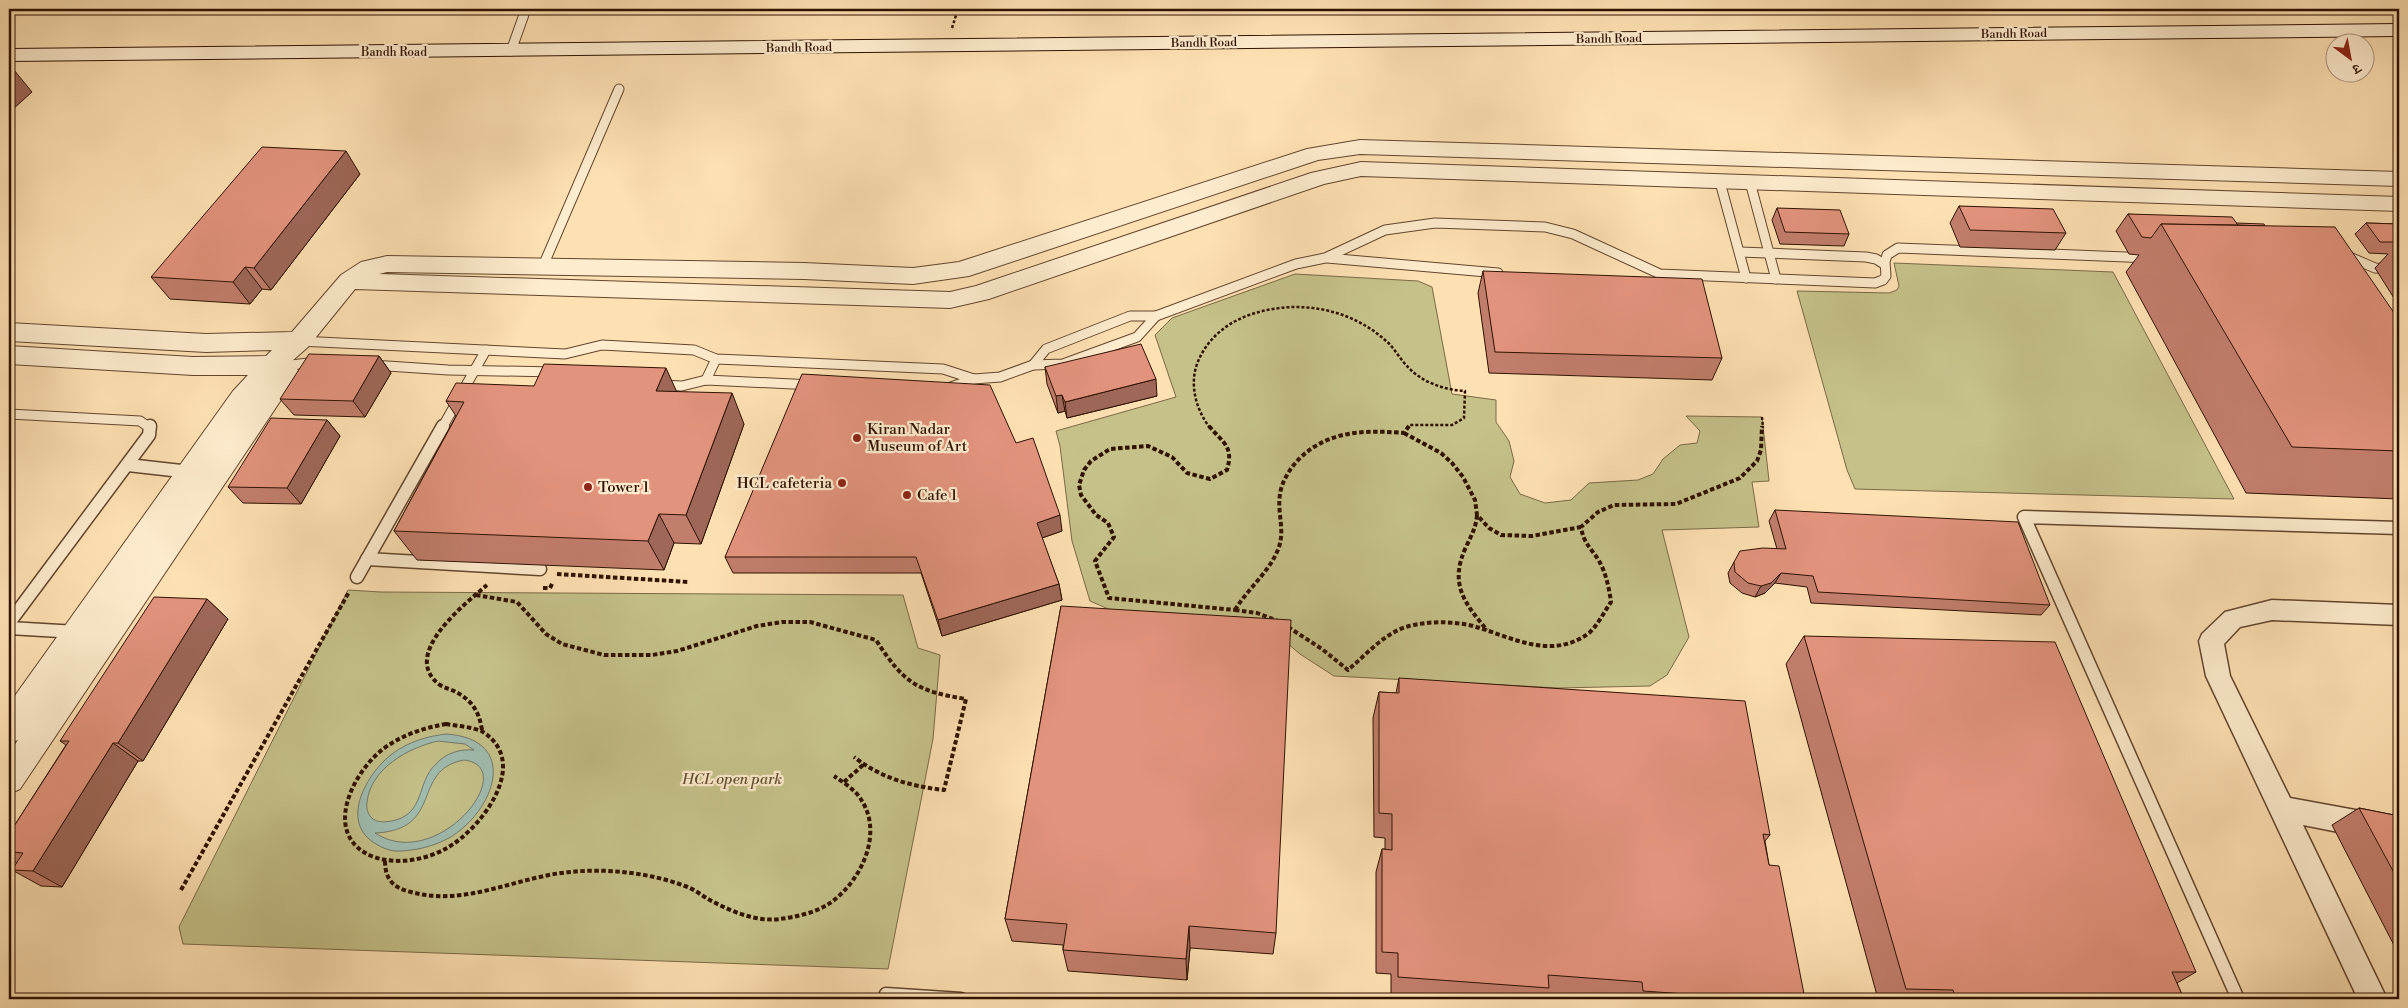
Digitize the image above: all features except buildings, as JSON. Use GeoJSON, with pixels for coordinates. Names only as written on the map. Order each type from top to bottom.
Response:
{"type":"FeatureCollection","features":[{"type":"Feature","properties":{"kind":"street","name":"Bandh Road"},"geometry":{"type":"LineString","coordinates":[[9,55],[951,30],[2399,17]]}},
{"type":"Feature","properties":{"kind":"street","name":"Bandh Road"},"geometry":{"type":"LineString","coordinates":[[9,40],[513,43],[2399,30]]}},
{"type":"Feature","properties":{"kind":"street"},"geometry":{"type":"LineString","coordinates":[[9,779],[287,357],[349,281],[369,268],[387,264],[543,266],[804,271],[913,276],[969,268],[1315,154],[1360,147],[2399,179]]}},
{"type":"Feature","properties":{"kind":"street"},"geometry":{"type":"LineString","coordinates":[[1682,156],[1689,180]]}},
{"type":"Feature","properties":{"kind":"street"},"geometry":{"type":"LineString","coordinates":[[349,281],[950,300],[980,293],[1319,178],[1361,169],[2399,204]]}},
{"type":"Feature","properties":{"kind":"street"},"geometry":{"type":"LineString","coordinates":[[9,332],[206,343],[287,357]]}},
{"type":"Feature","properties":{"kind":"street"},"geometry":{"type":"LineString","coordinates":[[9,355],[193,366],[287,357]]}},
{"type":"Feature","properties":{"kind":"street"},"geometry":{"type":"LineString","coordinates":[[9,729],[242,398],[287,357]]}},
{"type":"Feature","properties":{"kind":"street"},"geometry":{"type":"LineString","coordinates":[[2373,999],[2218,676],[2211,641],[2233,619],[2272,610],[2399,615]]}},
{"type":"Feature","properties":{"kind":"street"},"geometry":{"type":"LineString","coordinates":[[2280,808],[2399,831]]}},
{"type":"Feature","properties":{"kind":"lane"},"geometry":{"type":"LineString","coordinates":[[513,43],[526,9]]}},
{"type":"Feature","properties":{"kind":"lane"},"geometry":{"type":"LineString","coordinates":[[543,266],[619,89]]}},
{"type":"Feature","properties":{"kind":"lane"},"geometry":{"type":"LineString","coordinates":[[1720,182],[1746,278]]}},
{"type":"Feature","properties":{"kind":"lane"},"geometry":{"type":"LineString","coordinates":[[1750,182],[1776,279]]}},
{"type":"Feature","properties":{"kind":"lane"},"geometry":{"type":"LineString","coordinates":[[1033,364],[1046,349],[1130,316],[1156,316],[1296,264],[1325,258],[1385,230],[1435,223],[1545,227],[1573,234],[1656,277],[1875,283],[1883,280],[1886,276],[1884,264],[1887,254],[1891,250],[1898,248],[2162,258]]}},
{"type":"Feature","properties":{"kind":"lane"},"geometry":{"type":"LineString","coordinates":[[2334,250],[2375,268],[2399,269]]}},
{"type":"Feature","properties":{"kind":"lane"},"geometry":{"type":"LineString","coordinates":[[1740,252],[1866,257],[1876,259],[1884,264]]}},
{"type":"Feature","properties":{"kind":"lane"},"geometry":{"type":"LineString","coordinates":[[1325,258],[1510,275]]}},
{"type":"Feature","properties":{"kind":"lane"},"geometry":{"type":"LineString","coordinates":[[2364,276],[2375,268]]}},
{"type":"Feature","properties":{"kind":"lane"},"geometry":{"type":"LineString","coordinates":[[940,391],[974,379],[1000,376],[1033,364],[1063,364],[1137,337],[1156,316]]}},
{"type":"Feature","properties":{"kind":"lane"},"geometry":{"type":"LineString","coordinates":[[287,357],[486,350],[565,354],[602,345],[694,350],[716,359],[943,369],[974,379]]}},
{"type":"Feature","properties":{"kind":"lane"},"geometry":{"type":"LineString","coordinates":[[357,577],[486,350]]}},
{"type":"Feature","properties":{"kind":"lane"},"geometry":{"type":"LineString","coordinates":[[287,357],[329,362]]}},
{"type":"Feature","properties":{"kind":"lane"},"geometry":{"type":"LineString","coordinates":[[706,380],[716,359]]}},
{"type":"Feature","properties":{"kind":"lane"},"geometry":{"type":"LineString","coordinates":[[358,364],[473,370],[553,371],[569,377]]}},
{"type":"Feature","properties":{"kind":"lane"},"geometry":{"type":"LineString","coordinates":[[653,385],[682,386],[706,380],[823,386]]}},
{"type":"Feature","properties":{"kind":"lane"},"geometry":{"type":"LineString","coordinates":[[9,414],[140,421],[150,426],[149,435],[128,465],[9,623]]}},
{"type":"Feature","properties":{"kind":"lane"},"geometry":{"type":"LineString","coordinates":[[128,465],[190,472]]}},
{"type":"Feature","properties":{"kind":"lane"},"geometry":{"type":"LineString","coordinates":[[2238,999],[2024,516],[2399,528]]}},
{"type":"Feature","properties":{"kind":"lane"},"geometry":{"type":"LineString","coordinates":[[367,559],[540,569]]}},
{"type":"Feature","properties":{"kind":"lane"},"geometry":{"type":"LineString","coordinates":[[9,628],[77,632]]}},
{"type":"Feature","properties":{"kind":"lane"},"geometry":{"type":"LineString","coordinates":[[886,994],[961,999]]}},
{"type":"Feature","properties":{"kind":"path"},"geometry":{"type":"LineString","coordinates":[[951,30],[958,9]]}},
{"type":"Feature","properties":{"kind":"path"},"geometry":{"type":"LineString","coordinates":[[1021,9],[1065,12],[1316,11],[1346,9]]}},
{"type":"Feature","properties":{"kind":"path"},"geometry":{"type":"LineString","coordinates":[[1404,433],[1410,424],[1452,425],[1464,418],[1465,391],[1458,392],[1424,380],[1408,368],[1393,347],[1367,325],[1324,309],[1303,306],[1280,308],[1253,313],[1232,322],[1213,336],[1204,348],[1196,367],[1193,383],[1196,402],[1203,418],[1214,432],[1226,442],[1230,458],[1226,470],[1210,479],[1187,473],[1172,457],[1148,446],[1128,446],[1110,449],[1091,461],[1084,470],[1079,485],[1081,495],[1096,515],[1108,523],[1114,537],[1095,560],[1108,598],[1257,613],[1276,620],[1322,649],[1348,670],[1388,636],[1399,630],[1418,625],[1455,623],[1489,632],[1520,644],[1546,648],[1568,644],[1590,632],[1611,602],[1609,584],[1598,560],[1583,543],[1581,527]]}},
{"type":"Feature","properties":{"kind":"path"},"geometry":{"type":"LineString","coordinates":[[1477,514],[1489,528],[1502,535],[1532,536],[1581,527],[1594,513],[1620,502],[1674,505],[1736,482],[1752,470],[1764,438],[1762,417]]}},
{"type":"Feature","properties":{"kind":"path"},"geometry":{"type":"LineString","coordinates":[[1235,610],[1241,598],[1257,584],[1274,558],[1282,536],[1278,500],[1289,468],[1320,442],[1360,430],[1379,430],[1404,433],[1441,453],[1452,463],[1475,500],[1477,526],[1460,559],[1456,578],[1460,590],[1474,615],[1489,632]]}},
{"type":"Feature","properties":{"kind":"path"},"geometry":{"type":"LineString","coordinates":[[181,890],[357,577]]}},
{"type":"Feature","properties":{"kind":"path"},"geometry":{"type":"LineString","coordinates":[[483,731],[479,710],[470,699],[439,684],[430,676],[426,664],[427,651],[434,638],[487,585]]}},
{"type":"Feature","properties":{"kind":"path"},"geometry":{"type":"LineString","coordinates":[[476,595],[497,596],[516,602],[546,634],[562,644],[604,655],[652,655],[676,651],[757,626],[782,622],[810,622],[876,640],[893,667],[906,681],[923,690],[966,699],[944,790],[894,780],[863,765],[854,757]]}},
{"type":"Feature","properties":{"kind":"path"},"geometry":{"type":"LineString","coordinates":[[463,724],[483,731],[491,736],[499,747],[504,761],[504,777],[499,793],[490,809],[477,825],[461,839],[442,850],[422,858],[384,861],[368,856],[356,847],[348,834],[344,820],[345,804],[361,771],[375,756],[391,743],[428,727],[463,724]]}},
{"type":"Feature","properties":{"kind":"path"},"geometry":{"type":"LineString","coordinates":[[844,782],[863,765]]}},
{"type":"Feature","properties":{"kind":"path"},"geometry":{"type":"LineString","coordinates":[[384,861],[387,878],[393,886],[413,894],[436,897],[474,894],[569,872],[611,872],[687,886],[732,912],[755,918],[786,918],[802,915],[826,906],[846,889],[861,868],[869,845],[870,823],[864,803],[852,787],[834,776]]}},
{"type":"Feature","properties":{"kind":"green space"},"geometry":{"type":"Polygon","coordinates":[[[1894,263],[2113,272],[2234,499],[1855,489],[1847,470],[1797,291],[1889,293],[1897,290],[1899,286],[1894,263]]]}},
{"type":"Feature","properties":{"kind":"green space"},"geometry":{"type":"Polygon","coordinates":[[[1295,274],[1418,281],[1432,287],[1452,394],[1496,400],[1496,422],[1509,441],[1514,461],[1510,477],[1520,494],[1545,503],[1571,500],[1589,483],[1638,480],[1653,474],[1663,459],[1680,445],[1697,443],[1700,431],[1686,416],[1762,417],[1769,481],[1752,482],[1759,527],[1662,530],[1689,637],[1667,675],[1650,686],[1558,688],[1334,676],[1300,654],[1280,637],[1122,615],[1090,601],[1072,541],[1060,446],[1056,431],[1176,397],[1155,335],[1172,318],[1295,274]]]}},
{"type":"Feature","properties":{"kind":"green space","name":"HCL open park"},"geometry":{"type":"Polygon","coordinates":[[[348,590],[381,592],[903,595],[918,648],[940,655],[933,739],[888,969],[183,944],[179,927],[348,590]]]}},
{"type":"Feature","properties":{"kind":"shaded area"},"geometry":{"type":"Polygon","coordinates":[[[446,734],[470,739],[485,749],[492,762],[493,778],[488,795],[478,811],[465,826],[449,838],[414,850],[392,851],[385,849],[366,836],[360,826],[358,816],[362,793],[374,772],[396,751],[411,743],[446,734]],[[438,741],[403,754],[383,770],[370,790],[367,802],[368,812],[373,819],[384,822],[403,817],[416,805],[425,780],[440,760],[453,752],[474,750],[465,744],[438,741]],[[464,760],[448,766],[437,775],[420,811],[411,822],[397,829],[375,833],[399,842],[424,840],[446,830],[465,814],[478,797],[483,780],[479,767],[464,760]]]}},
{"type":"Feature","properties":{"kind":"place","name":"Kiran Nadar Museum of Art"},"geometry":{"type":"Point","coordinates":[857,438]}},
{"type":"Feature","properties":{"kind":"place","name":"HCL cafeteria"},"geometry":{"type":"Point","coordinates":[842,483]}},
{"type":"Feature","properties":{"kind":"place","name":"Tower 1"},"geometry":{"type":"Point","coordinates":[588,487]}},
{"type":"Feature","properties":{"kind":"place","name":"Cafe 1"},"geometry":{"type":"Point","coordinates":[907,495]}}]}
